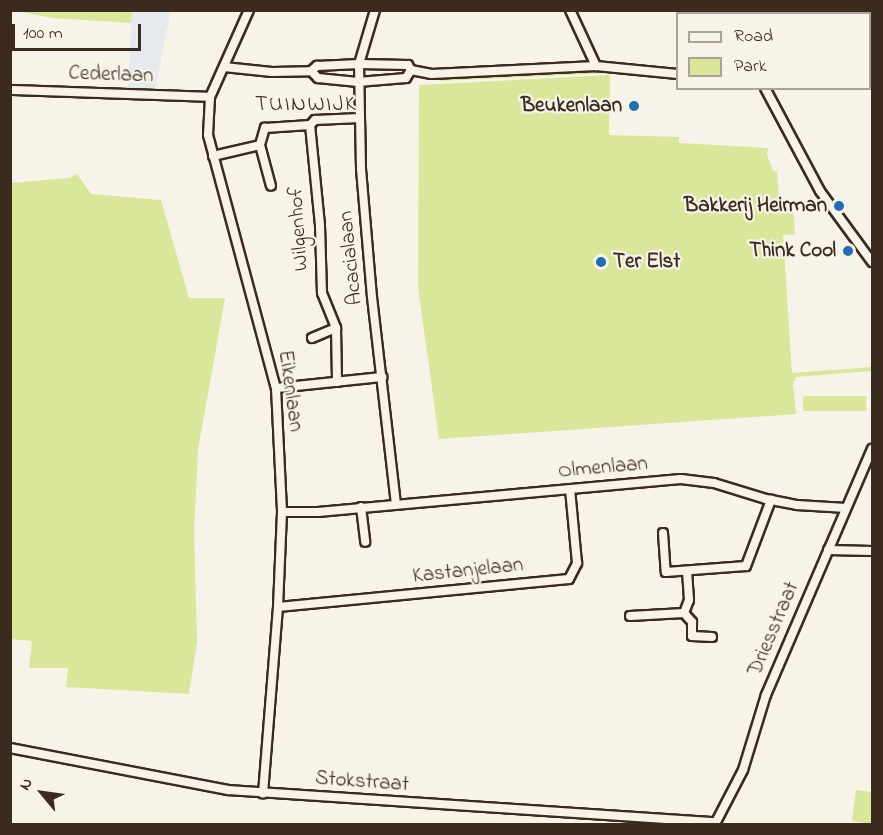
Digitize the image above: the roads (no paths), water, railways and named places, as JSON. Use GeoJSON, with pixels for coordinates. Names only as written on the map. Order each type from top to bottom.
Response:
{"type":"FeatureCollection","features":[{"type":"Feature","properties":{"kind":"street","name":"Eikenlaan"},"geometry":{"type":"LineString","coordinates":[[249,10],[210,97],[208,135],[252,291],[276,388],[282,512],[278,607],[263,793]]}},
{"type":"Feature","properties":{"kind":"street","name":"Acacialaan"},"geometry":{"type":"LineString","coordinates":[[375,10],[359,64],[358,82],[364,213],[396,504]]}},
{"type":"Feature","properties":{"kind":"street"},"geometry":{"type":"LineString","coordinates":[[570,10],[596,66]]}},
{"type":"Feature","properties":{"kind":"street"},"geometry":{"type":"LineString","coordinates":[[224,67],[272,72],[311,71],[317,66],[408,64],[411,70]]}},
{"type":"Feature","properties":{"kind":"street"},"geometry":{"type":"LineString","coordinates":[[411,70],[432,74],[596,66],[676,74]]}},
{"type":"Feature","properties":{"kind":"street"},"geometry":{"type":"LineString","coordinates":[[311,71],[318,78],[358,82],[406,78],[411,70]]}},
{"type":"Feature","properties":{"kind":"street","name":"Cederlaan"},"geometry":{"type":"LineString","coordinates":[[10,90],[210,97]]}},
{"type":"Feature","properties":{"kind":"street"},"geometry":{"type":"LineString","coordinates":[[766,90],[820,191],[873,262]]}},
{"type":"Feature","properties":{"kind":"street"},"geometry":{"type":"LineString","coordinates":[[213,156],[260,145],[265,128],[310,125],[315,120],[360,118]]}},
{"type":"Feature","properties":{"kind":"street","name":"Wilgenhof"},"geometry":{"type":"LineString","coordinates":[[310,125],[320,226],[322,293],[336,328],[337,382]]}},
{"type":"Feature","properties":{"kind":"street","name":"Wilgenhof"},"geometry":{"type":"LineString","coordinates":[[260,145],[271,186]]}},
{"type":"Feature","properties":{"kind":"street"},"geometry":{"type":"LineString","coordinates":[[312,338],[336,328]]}},
{"type":"Feature","properties":{"kind":"street"},"geometry":{"type":"LineString","coordinates":[[276,388],[382,377]]}},
{"type":"Feature","properties":{"kind":"street","name":"Driesstraat"},"geometry":{"type":"LineString","coordinates":[[715,823],[743,770],[766,695],[872,450],[873,440]]}},
{"type":"Feature","properties":{"kind":"street","name":"Olmenlaan"},"geometry":{"type":"LineString","coordinates":[[282,512],[681,478],[714,483],[797,506],[846,508]]}},
{"type":"Feature","properties":{"kind":"street","name":"Kastanjelaan"},"geometry":{"type":"LineString","coordinates":[[278,607],[569,579],[577,563],[570,489]]}},
{"type":"Feature","properties":{"kind":"street"},"geometry":{"type":"LineString","coordinates":[[663,533],[666,572],[746,566],[771,500]]}},
{"type":"Feature","properties":{"kind":"street"},"geometry":{"type":"LineString","coordinates":[[361,507],[365,542]]}},
{"type":"Feature","properties":{"kind":"street"},"geometry":{"type":"LineString","coordinates":[[828,550],[873,551]]}},
{"type":"Feature","properties":{"kind":"street"},"geometry":{"type":"LineString","coordinates":[[684,613],[689,600],[687,571]]}},
{"type":"Feature","properties":{"kind":"street"},"geometry":{"type":"LineString","coordinates":[[630,616],[684,613]]}},
{"type":"Feature","properties":{"kind":"street"},"geometry":{"type":"LineString","coordinates":[[684,613],[692,622],[692,636],[712,637]]}},
{"type":"Feature","properties":{"kind":"street","name":"Stokstraat"},"geometry":{"type":"LineString","coordinates":[[10,748],[201,787],[715,823]]}},
{"type":"Feature","properties":{"kind":"place","name":"Beukenlaan"},"geometry":{"type":"Point","coordinates":[634,106]}},
{"type":"Feature","properties":{"kind":"place","name":"Bakkerij Heirman"},"geometry":{"type":"Point","coordinates":[839,206]}},
{"type":"Feature","properties":{"kind":"place","name":"Think Cool"},"geometry":{"type":"Point","coordinates":[848,251]}},
{"type":"Feature","properties":{"kind":"place","name":"Ter Elst"},"geometry":{"type":"Point","coordinates":[601,262]}},
{"type":"Feature","properties":{"kind":"district","name":"TUINWIJK"},"geometry":{"type":"Point","coordinates":[306,106]}}]}
